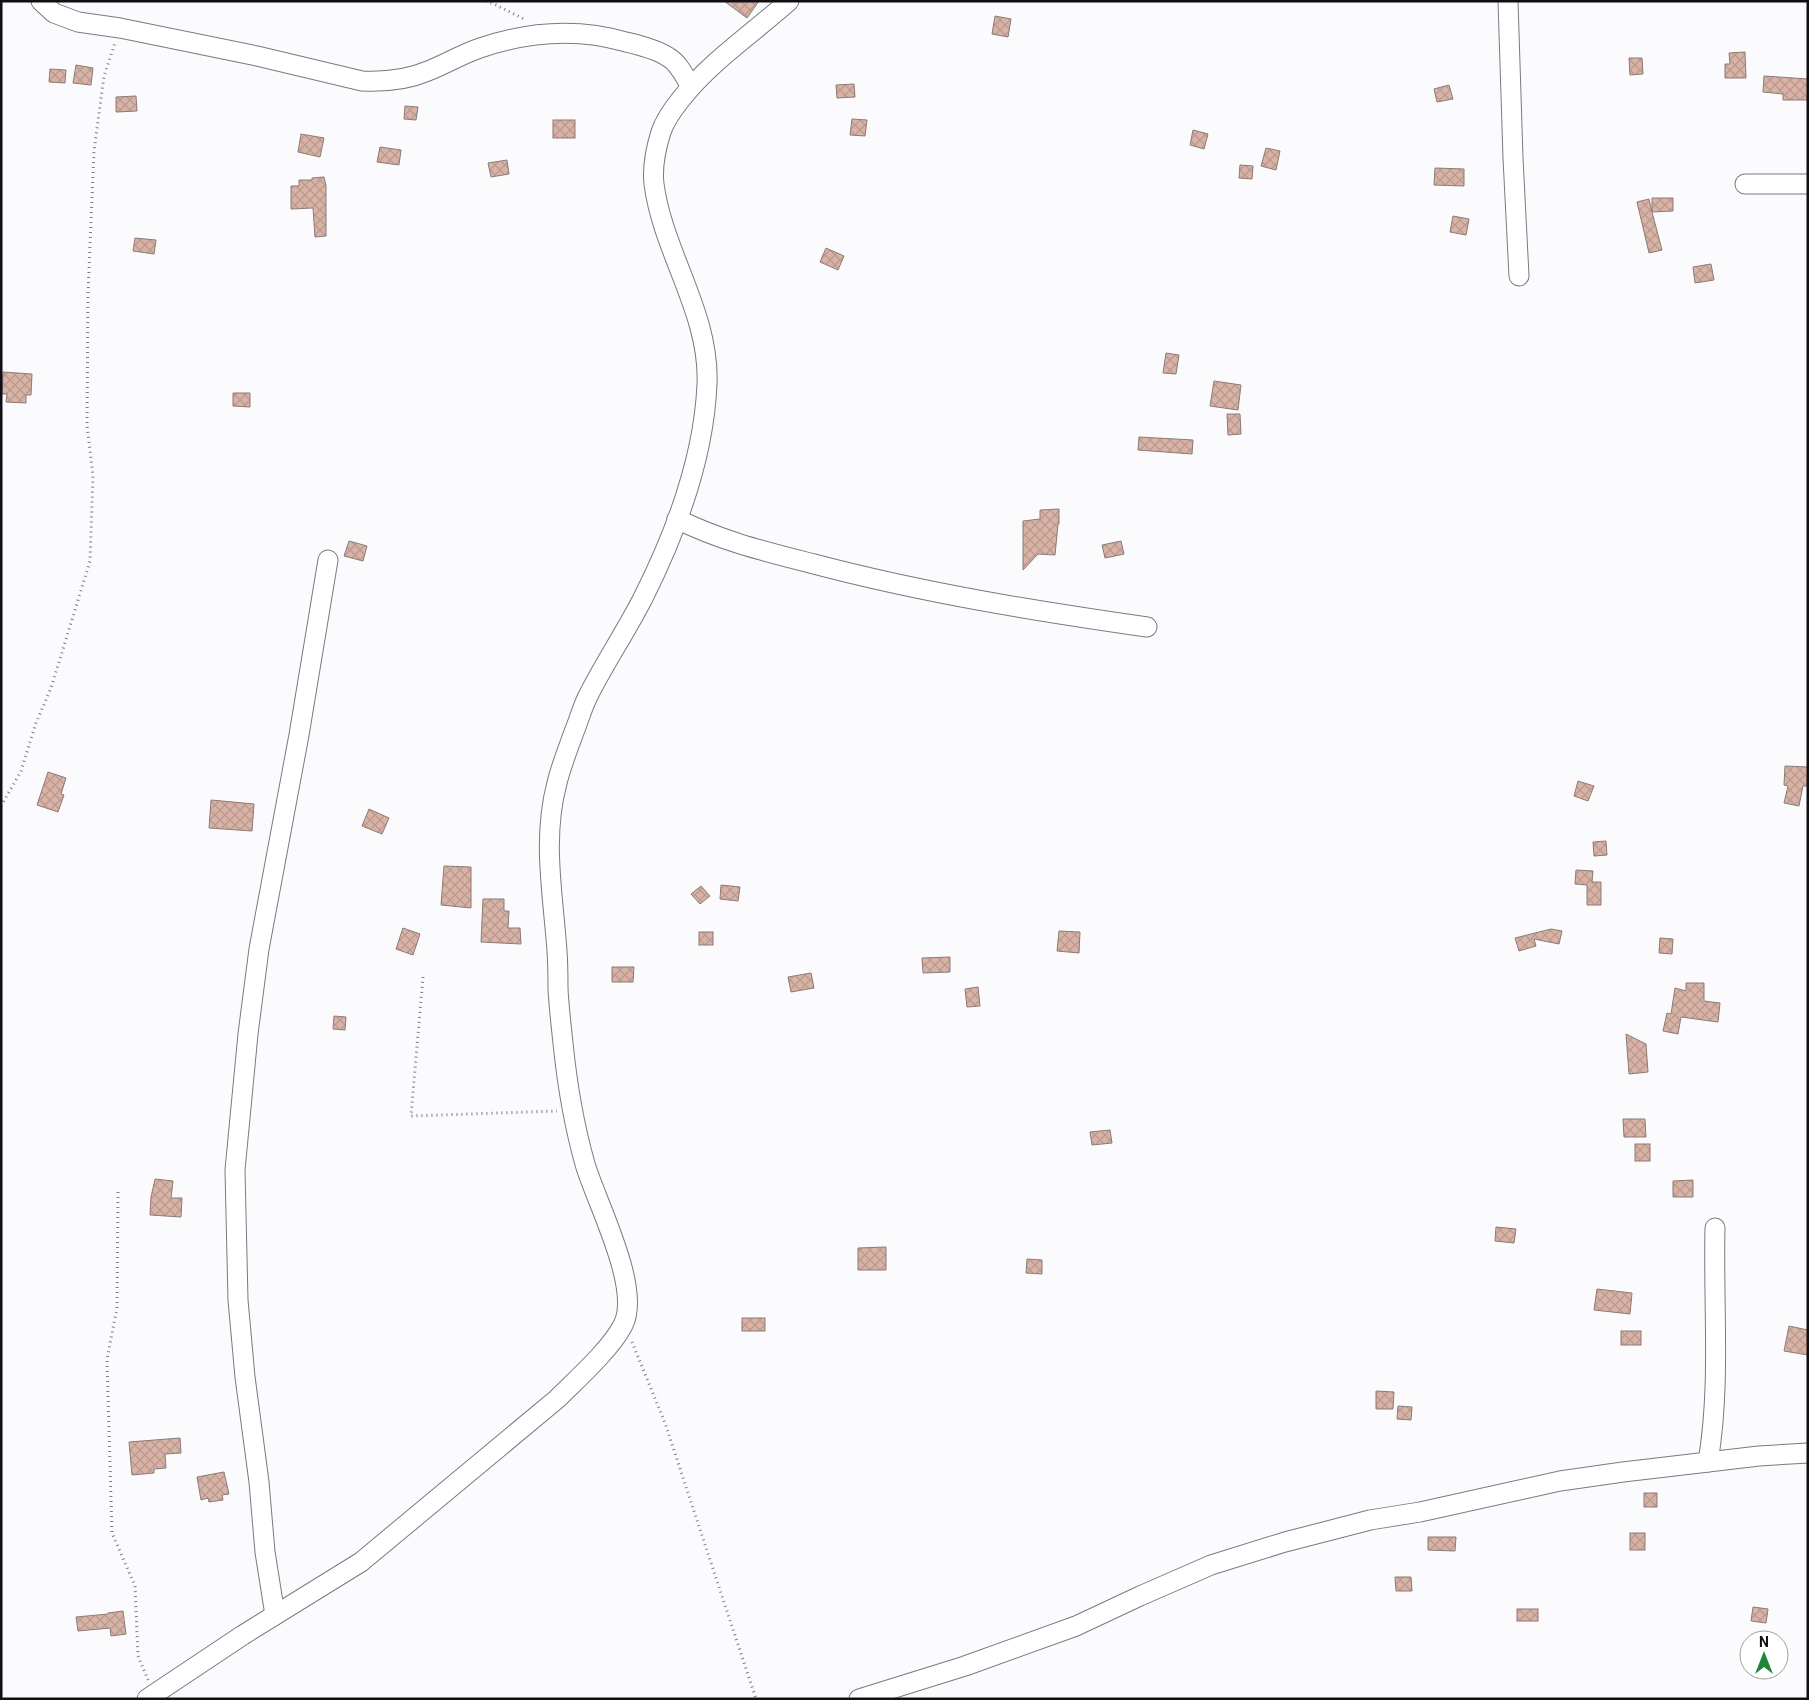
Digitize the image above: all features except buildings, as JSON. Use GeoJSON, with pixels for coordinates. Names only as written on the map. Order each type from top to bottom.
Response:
{"type":"FeatureCollection","features":[{"type":"Feature","properties":{"kind":"street"},"geometry":{"type":"LineString","coordinates":[[41,1],[54,13],[78,22],[120,28],[257,56],[362,82],[379,82],[412,77],[479,48],[534,35],[594,35],[617,39],[669,57],[680,69],[690,87]]}},
{"type":"Feature","properties":{"kind":"street"},"geometry":{"type":"LineString","coordinates":[[150,1697],[275,1615],[361,1562],[557,1399],[602,1352],[625,1323],[628,1300],[623,1268],[585,1164],[573,1110],[564,1049],[559,1002],[558,952],[548,856],[551,817],[556,785],[587,698],[644,595],[677,519],[685,498],[703,422],[707,381],[703,340],[695,307],[672,253],[654,183],[655,154],[663,125],[690,87],[714,62],[788,1]]}},
{"type":"Feature","properties":{"kind":"street"},"geometry":{"type":"LineString","coordinates":[[1508,1],[1518,276]]}},
{"type":"Feature","properties":{"kind":"street"},"geometry":{"type":"LineString","coordinates":[[1745,184],[1808,184]]}},
{"type":"Feature","properties":{"kind":"street"},"geometry":{"type":"LineString","coordinates":[[677,519],[703,532],[740,545],[889,583],[1019,608],[1147,626]]}},
{"type":"Feature","properties":{"kind":"street"},"geometry":{"type":"LineString","coordinates":[[275,1615],[265,1552],[238,1300],[235,1170],[248,1034],[259,949],[299,736],[328,560]]}},
{"type":"Feature","properties":{"kind":"street"},"geometry":{"type":"LineString","coordinates":[[1708,1462],[1714,1403],[1714,1228]]}},
{"type":"Feature","properties":{"kind":"street"},"geometry":{"type":"LineString","coordinates":[[860,1699],[964,1666],[1076,1626],[1211,1565],[1285,1542],[1370,1520],[1420,1512],[1560,1481],[1708,1462],[1808,1453]]}},
{"type":"Feature","properties":{"kind":"path"},"geometry":{"type":"LineString","coordinates":[[486,1],[551,34]]}},
{"type":"Feature","properties":{"kind":"path"},"geometry":{"type":"LineString","coordinates":[[1,806],[22,771],[36,723],[51,688],[90,561],[93,476],[87,425],[88,294],[94,151],[104,76],[120,28]]}},
{"type":"Feature","properties":{"kind":"path"},"geometry":{"type":"LineString","coordinates":[[423,978],[410,1116],[573,1110]]}},
{"type":"Feature","properties":{"kind":"path"},"geometry":{"type":"LineString","coordinates":[[118,1192],[117,1308],[107,1359],[112,1533],[135,1586],[138,1656],[150,1697]]}},
{"type":"Feature","properties":{"kind":"path"},"geometry":{"type":"LineString","coordinates":[[625,1323],[665,1423],[756,1699]]}}]}
